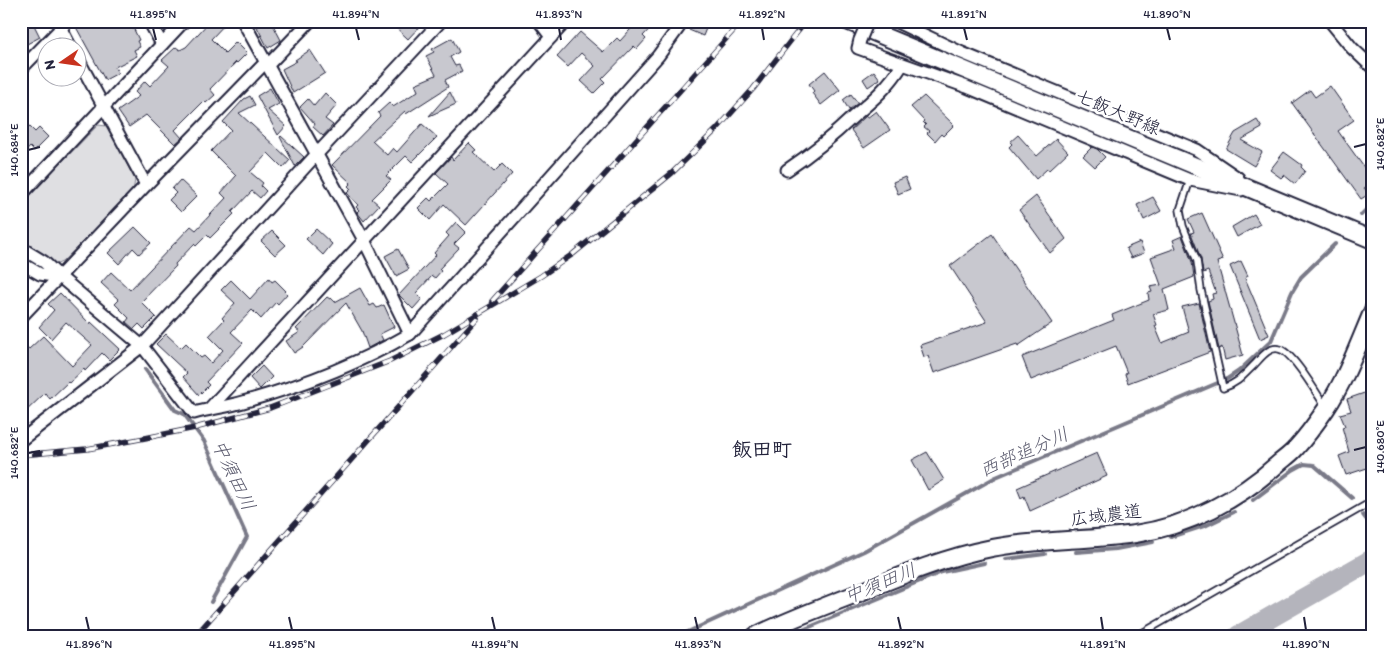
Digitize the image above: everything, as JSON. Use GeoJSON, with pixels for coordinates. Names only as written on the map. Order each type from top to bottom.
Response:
{"type":"FeatureCollection","features":[{"type":"Feature","properties":{"kind":"street"},"geometry":{"type":"LineString","coordinates":[[150,21],[162,44]]}},
{"type":"Feature","properties":{"kind":"street"},"geometry":{"type":"LineString","coordinates":[[21,195],[184,21]]}},
{"type":"Feature","properties":{"kind":"street"},"geometry":{"type":"LineString","coordinates":[[244,21],[364,240],[410,334]]}},
{"type":"Feature","properties":{"kind":"street"},"geometry":{"type":"LineString","coordinates":[[21,317],[146,185],[310,21]]}},
{"type":"Feature","properties":{"kind":"street"},"geometry":{"type":"LineString","coordinates":[[21,440],[142,346],[441,21]]}},
{"type":"Feature","properties":{"kind":"street"},"geometry":{"type":"LineString","coordinates":[[538,21],[551,37]]}},
{"type":"Feature","properties":{"kind":"street"},"geometry":{"type":"LineString","coordinates":[[210,408],[566,21]]}},
{"type":"Feature","properties":{"kind":"street"},"geometry":{"type":"LineString","coordinates":[[21,248],[44,262],[142,346],[194,413],[210,408],[241,403],[287,389],[384,349],[410,334],[658,56],[679,27],[674,21]]}},
{"type":"Feature","properties":{"kind":"street","name":"七飯大野線"},"geometry":{"type":"LineString","coordinates":[[847,21],[1373,240]]}},
{"type":"Feature","properties":{"kind":"street"},"geometry":{"type":"LineString","coordinates":[[868,21],[858,48],[967,87],[1190,180],[1264,195]]}},
{"type":"Feature","properties":{"kind":"street"},"geometry":{"type":"LineString","coordinates":[[895,21],[962,52],[1197,150],[1264,195]]}},
{"type":"Feature","properties":{"kind":"street"},"geometry":{"type":"LineString","coordinates":[[1330,21],[1352,48],[1373,68]]}},
{"type":"Feature","properties":{"kind":"street"},"geometry":{"type":"LineString","coordinates":[[21,70],[62,24],[67,38]]}},
{"type":"Feature","properties":{"kind":"street"},"geometry":{"type":"LineString","coordinates":[[787,170],[818,149],[876,98],[891,83],[902,65]]}},
{"type":"Feature","properties":{"kind":"street"},"geometry":{"type":"LineString","coordinates":[[88,77],[146,185]]}},
{"type":"Feature","properties":{"kind":"street"},"geometry":{"type":"LineString","coordinates":[[21,263],[40,274],[60,277]]}},
{"type":"Feature","properties":{"kind":"street","name":"広域農道"},"geometry":{"type":"LineString","coordinates":[[754,636],[894,578],[944,560],[992,548],[1045,540],[1101,538],[1137,533],[1176,524],[1213,508],[1267,474],[1296,449],[1327,408],[1354,356],[1373,310]]}},
{"type":"Feature","properties":{"kind":"lane"},"geometry":{"type":"LineString","coordinates":[[1190,180],[1180,210],[1183,226],[1197,261],[1201,290],[1223,388],[1236,384],[1266,353],[1272,349],[1279,348],[1286,352],[1297,365],[1327,408]]}},
{"type":"Feature","properties":{"kind":"lane"},"geometry":{"type":"LineString","coordinates":[[1137,636],[1373,501]]}},
{"type":"Feature","properties":{"kind":"shaded area"},"geometry":{"type":"Polygon","coordinates":[[[98,125],[107,126],[135,180],[133,191],[62,262],[55,265],[21,243],[21,204],[98,125]]]}},
{"type":"Feature","properties":{"kind":"building"},"geometry":{"type":"Polygon","coordinates":[[[21,21],[32,21],[40,37],[27,44],[21,32],[21,21]]]}},
{"type":"Feature","properties":{"kind":"building"},"geometry":{"type":"Polygon","coordinates":[[[86,21],[130,21],[139,40],[137,41],[140,47],[134,50],[137,56],[115,67],[118,73],[105,80],[88,49],[88,38],[82,38],[76,27],[86,21]]]}},
{"type":"Feature","properties":{"kind":"building"},"geometry":{"type":"Polygon","coordinates":[[[210,21],[228,21],[211,39],[225,53],[236,42],[247,53],[210,89],[215,95],[206,103],[204,101],[175,130],[182,138],[175,144],[146,115],[129,127],[118,111],[139,96],[135,92],[145,81],[150,86],[169,66],[162,60],[176,47],[180,50],[186,47],[210,21]]]}},
{"type":"Feature","properties":{"kind":"building"},"geometry":{"type":"Polygon","coordinates":[[[271,21],[281,40],[268,48],[257,27],[271,21]]]}},
{"type":"Feature","properties":{"kind":"building"},"geometry":{"type":"Polygon","coordinates":[[[389,21],[415,21],[420,26],[408,39],[389,21]]]}},
{"type":"Feature","properties":{"kind":"building"},"geometry":{"type":"Polygon","coordinates":[[[638,21],[657,21],[643,36],[646,39],[637,49],[634,46],[602,79],[605,82],[594,93],[581,81],[595,66],[581,53],[568,67],[557,57],[580,32],[603,52],[617,38],[620,41],[638,21]]]}},
{"type":"Feature","properties":{"kind":"building"},"geometry":{"type":"Polygon","coordinates":[[[693,21],[709,21],[703,36],[689,30],[693,21]]]}},
{"type":"Feature","properties":{"kind":"building"},"geometry":{"type":"Polygon","coordinates":[[[452,38],[459,52],[450,57],[455,66],[459,65],[462,71],[445,80],[448,87],[406,114],[405,111],[372,141],[387,155],[393,148],[397,152],[422,124],[437,137],[412,162],[406,156],[386,176],[391,180],[372,199],[379,205],[364,221],[357,212],[359,210],[356,207],[358,205],[347,193],[351,189],[348,186],[351,183],[332,165],[380,116],[378,113],[389,103],[393,107],[418,91],[415,84],[436,75],[426,56],[434,52],[432,49],[452,38]]]}},
{"type":"Feature","properties":{"kind":"building"},"geometry":{"type":"Polygon","coordinates":[[[310,50],[325,73],[293,93],[282,69],[297,61],[295,60],[310,50]]]}},
{"type":"Feature","properties":{"kind":"building"},"geometry":{"type":"Polygon","coordinates":[[[825,71],[840,90],[821,105],[812,93],[814,91],[809,84],[825,71]]]}},
{"type":"Feature","properties":{"kind":"building"},"geometry":{"type":"Polygon","coordinates":[[[874,71],[880,79],[868,87],[863,79],[874,71]]]}},
{"type":"Feature","properties":{"kind":"building"},"geometry":{"type":"Polygon","coordinates":[[[1330,86],[1354,120],[1338,131],[1373,180],[1364,188],[1369,194],[1361,199],[1292,103],[1310,90],[1315,97],[1330,86]]]}},
{"type":"Feature","properties":{"kind":"building"},"geometry":{"type":"Polygon","coordinates":[[[270,88],[279,104],[268,110],[286,126],[278,135],[257,96],[270,88]]]}},
{"type":"Feature","properties":{"kind":"building"},"geometry":{"type":"Polygon","coordinates":[[[450,92],[456,104],[429,116],[450,92]]]}},
{"type":"Feature","properties":{"kind":"building"},"geometry":{"type":"Polygon","coordinates":[[[325,93],[337,105],[325,119],[333,125],[323,136],[313,127],[315,124],[300,107],[308,99],[314,106],[325,93]]]}},
{"type":"Feature","properties":{"kind":"building"},"geometry":{"type":"Polygon","coordinates":[[[851,94],[858,103],[849,110],[843,100],[851,94]]]}},
{"type":"Feature","properties":{"kind":"building"},"geometry":{"type":"Polygon","coordinates":[[[250,96],[255,105],[239,113],[290,160],[283,168],[268,153],[250,172],[263,183],[261,186],[266,191],[260,198],[252,191],[232,212],[234,214],[210,238],[207,235],[196,246],[194,244],[175,264],[176,266],[141,302],[156,317],[144,329],[139,324],[134,329],[126,322],[129,318],[115,304],[119,300],[101,283],[111,272],[130,290],[191,226],[196,230],[226,198],[221,193],[236,176],[211,151],[231,130],[223,122],[244,99],[250,96]]]}},
{"type":"Feature","properties":{"kind":"building"},"geometry":{"type":"Polygon","coordinates":[[[924,96],[954,125],[935,141],[927,133],[929,131],[924,127],[926,125],[924,121],[911,107],[924,96]]]}},
{"type":"Feature","properties":{"kind":"building"},"geometry":{"type":"Polygon","coordinates":[[[876,111],[890,130],[864,148],[851,130],[866,116],[867,118],[876,111]]]}},
{"type":"Feature","properties":{"kind":"building"},"geometry":{"type":"Polygon","coordinates":[[[21,118],[35,132],[39,128],[48,137],[34,151],[30,147],[21,157],[21,118]]]}},
{"type":"Feature","properties":{"kind":"building"},"geometry":{"type":"Polygon","coordinates":[[[1257,120],[1262,128],[1241,140],[1262,152],[1254,166],[1226,149],[1235,133],[1257,120]]]}},
{"type":"Feature","properties":{"kind":"building"},"geometry":{"type":"Polygon","coordinates":[[[1018,135],[1037,156],[1056,139],[1068,152],[1049,170],[1047,169],[1036,179],[1009,147],[1012,144],[1010,142],[1018,135]]]}},
{"type":"Feature","properties":{"kind":"building"},"geometry":{"type":"Polygon","coordinates":[[[280,137],[304,157],[295,166],[280,137]]]}},
{"type":"Feature","properties":{"kind":"building"},"geometry":{"type":"Polygon","coordinates":[[[469,143],[476,150],[473,152],[494,172],[502,164],[512,174],[466,225],[444,204],[430,220],[418,208],[428,198],[431,201],[448,184],[436,173],[451,157],[453,160],[469,143]]]}},
{"type":"Feature","properties":{"kind":"building"},"geometry":{"type":"Polygon","coordinates":[[[1092,147],[1105,157],[1095,167],[1083,156],[1092,147]]]}},
{"type":"Feature","properties":{"kind":"building"},"geometry":{"type":"Polygon","coordinates":[[[1284,152],[1302,165],[1301,167],[1305,171],[1295,184],[1284,175],[1281,178],[1270,170],[1284,152]]]}},
{"type":"Feature","properties":{"kind":"building"},"geometry":{"type":"Polygon","coordinates":[[[905,177],[910,189],[898,194],[893,182],[905,177]]]}},
{"type":"Feature","properties":{"kind":"building"},"geometry":{"type":"Polygon","coordinates":[[[180,180],[197,196],[181,212],[169,200],[176,193],[172,189],[180,180]]]}},
{"type":"Feature","properties":{"kind":"building"},"geometry":{"type":"Polygon","coordinates":[[[1036,196],[1066,239],[1050,253],[1019,210],[1036,196]]]}},
{"type":"Feature","properties":{"kind":"building"},"geometry":{"type":"Polygon","coordinates":[[[1153,197],[1161,211],[1144,220],[1137,205],[1153,197]]]}},
{"type":"Feature","properties":{"kind":"building"},"geometry":{"type":"Polygon","coordinates":[[[1202,213],[1223,260],[1217,262],[1243,355],[1225,360],[1222,347],[1219,349],[1208,301],[1213,299],[1212,294],[1216,293],[1208,271],[1203,273],[1201,259],[1191,233],[1194,232],[1188,219],[1202,213]]]}},
{"type":"Feature","properties":{"kind":"building"},"geometry":{"type":"Polygon","coordinates":[[[1254,214],[1260,224],[1237,237],[1232,227],[1254,214]]]}},
{"type":"Feature","properties":{"kind":"building"},"geometry":{"type":"Polygon","coordinates":[[[456,222],[466,232],[454,244],[459,248],[439,269],[441,271],[435,278],[432,276],[416,293],[422,299],[413,309],[399,295],[436,255],[434,253],[449,236],[446,233],[456,222]]]}},
{"type":"Feature","properties":{"kind":"building"},"geometry":{"type":"Polygon","coordinates":[[[135,227],[151,243],[139,254],[133,248],[119,264],[108,253],[135,227]]]}},
{"type":"Feature","properties":{"kind":"building"},"geometry":{"type":"Polygon","coordinates":[[[316,229],[332,244],[323,255],[306,239],[316,229]]]}},
{"type":"Feature","properties":{"kind":"building"},"geometry":{"type":"Polygon","coordinates":[[[272,231],[286,245],[275,255],[261,241],[272,231]]]}},
{"type":"Feature","properties":{"kind":"building"},"geometry":{"type":"Polygon","coordinates":[[[992,234],[1052,323],[1018,346],[1017,344],[934,373],[928,356],[924,357],[920,345],[987,322],[950,266],[992,234]]]}},
{"type":"Feature","properties":{"kind":"building"},"geometry":{"type":"Polygon","coordinates":[[[1182,236],[1192,262],[1194,277],[1164,289],[1169,310],[1153,314],[1157,325],[1155,326],[1162,343],[1189,332],[1182,307],[1199,303],[1210,352],[1128,383],[1125,374],[1127,373],[1116,346],[1031,380],[1022,357],[1114,320],[1112,315],[1149,300],[1148,293],[1152,292],[1150,287],[1161,285],[1151,257],[1176,248],[1173,240],[1182,236]]]}},
{"type":"Feature","properties":{"kind":"building"},"geometry":{"type":"Polygon","coordinates":[[[1140,242],[1144,253],[1131,258],[1126,248],[1140,242]]]}},
{"type":"Feature","properties":{"kind":"building"},"geometry":{"type":"Polygon","coordinates":[[[398,249],[409,269],[396,276],[385,256],[398,249]]]}},
{"type":"Feature","properties":{"kind":"building"},"geometry":{"type":"Polygon","coordinates":[[[1241,261],[1248,276],[1245,278],[1269,335],[1260,339],[1230,266],[1241,261]]]}},
{"type":"Feature","properties":{"kind":"building"},"geometry":{"type":"Polygon","coordinates":[[[269,278],[272,282],[275,280],[287,294],[278,304],[276,302],[261,319],[252,310],[231,332],[243,343],[206,382],[209,385],[199,395],[183,377],[187,373],[156,344],[166,334],[181,348],[186,343],[201,358],[204,356],[211,363],[223,350],[209,336],[224,320],[222,318],[235,303],[221,290],[231,280],[250,299],[269,278]]]}},
{"type":"Feature","properties":{"kind":"building"},"geometry":{"type":"Polygon","coordinates":[[[360,288],[370,306],[374,304],[377,308],[384,305],[394,327],[380,334],[383,340],[368,348],[362,331],[346,303],[303,347],[294,353],[286,341],[300,332],[296,329],[327,297],[335,302],[360,288]]]}},
{"type":"Feature","properties":{"kind":"building"},"geometry":{"type":"Polygon","coordinates":[[[60,293],[90,324],[91,322],[120,349],[109,360],[102,353],[85,371],[84,369],[50,399],[45,393],[21,416],[21,342],[29,349],[43,336],[72,366],[92,345],[66,322],[51,339],[39,327],[54,310],[48,304],[60,293]]]}},
{"type":"Feature","properties":{"kind":"building"},"geometry":{"type":"Polygon","coordinates":[[[262,366],[272,377],[260,389],[250,378],[262,366]]]}},
{"type":"Feature","properties":{"kind":"building"},"geometry":{"type":"Polygon","coordinates":[[[1373,390],[1373,466],[1346,475],[1339,456],[1349,452],[1342,427],[1345,426],[1340,414],[1351,411],[1347,399],[1373,390]]]}},
{"type":"Feature","properties":{"kind":"building"},"geometry":{"type":"Polygon","coordinates":[[[927,452],[944,480],[928,490],[912,460],[927,452]]]}},
{"type":"Feature","properties":{"kind":"building"},"geometry":{"type":"Polygon","coordinates":[[[1097,453],[1107,476],[1030,511],[1024,496],[1021,498],[1017,488],[1097,453]]]}},
{"type":"Feature","properties":{"kind":"waterway","name":"西部追分川"},"geometry":{"type":"LineString","coordinates":[[1361,215],[1373,203]]}},
{"type":"Feature","properties":{"kind":"waterway","name":"西部追分川"},"geometry":{"type":"LineString","coordinates":[[679,636],[864,551],[996,477],[1227,379],[1239,371],[1271,341],[1292,292],[1301,277],[1335,244]]}},
{"type":"Feature","properties":{"kind":"waterway","name":"中須田川"},"geometry":{"type":"LineString","coordinates":[[21,255],[42,268]]}},
{"type":"Feature","properties":{"kind":"waterway","name":"中須田川"},"geometry":{"type":"LineString","coordinates":[[145,369],[175,410],[184,414],[204,441],[247,537],[211,602]]}},
{"type":"Feature","properties":{"kind":"waterway","name":"中須田川"},"geometry":{"type":"LineString","coordinates":[[1253,500],[1304,464],[1314,465],[1352,498]]}},
{"type":"Feature","properties":{"kind":"waterway","name":"中須田川"},"geometry":{"type":"LineString","coordinates":[[1170,537],[1207,525],[1234,512]]}},
{"type":"Feature","properties":{"kind":"waterway","name":"中須田川"},"geometry":{"type":"LineString","coordinates":[[1363,515],[1373,528]]}},
{"type":"Feature","properties":{"kind":"waterway","name":"中須田川"},"geometry":{"type":"LineString","coordinates":[[1076,552],[1116,549],[1153,542]]}},
{"type":"Feature","properties":{"kind":"waterway","name":"中須田川"},"geometry":{"type":"LineString","coordinates":[[1006,559],[1045,554]]}},
{"type":"Feature","properties":{"kind":"waterway"},"geometry":{"type":"LineString","coordinates":[[1238,636],[1373,559]]}},
{"type":"Feature","properties":{"kind":"waterway","name":"中須田川"},"geometry":{"type":"LineString","coordinates":[[788,636],[942,572],[984,563]]}},
{"type":"Feature","properties":{"kind":"waterway","name":"中須田川"},"geometry":{"type":"LineString","coordinates":[[240,633],[243,636]]}},
{"type":"Feature","properties":{"kind":"railway"},"geometry":{"type":"LineString","coordinates":[[492,301],[742,21]]}},
{"type":"Feature","properties":{"kind":"railway"},"geometry":{"type":"LineString","coordinates":[[21,455],[87,449],[195,428],[270,408],[390,361],[444,334],[541,276],[573,254],[672,173],[716,130],[753,89],[806,21]]}},
{"type":"Feature","properties":{"kind":"railway"},"geometry":{"type":"LineString","coordinates":[[195,636],[477,318]]}},
{"type":"Feature","properties":{"kind":"district","name":"飯田町"},"geometry":{"type":"Point","coordinates":[762,449]}}]}
